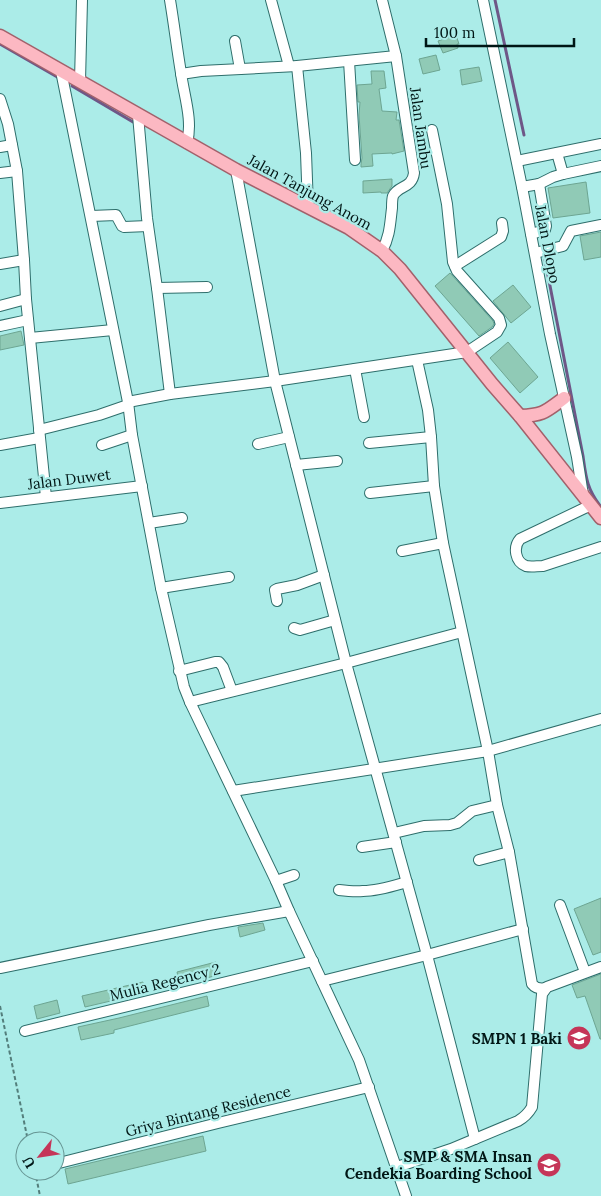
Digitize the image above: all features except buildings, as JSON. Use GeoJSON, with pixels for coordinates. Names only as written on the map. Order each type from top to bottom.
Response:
{"type":"FeatureCollection","features":[{"type":"Feature","properties":{"kind":"main road","name":"Jalan Tanjung Anom"},"geometry":{"type":"LineString","coordinates":[[0,36],[236,170],[349,228],[382,251],[400,269],[601,518]]}},
{"type":"Feature","properties":{"kind":"main road"},"geometry":{"type":"LineString","coordinates":[[520,416],[541,414],[564,398]]}},
{"type":"Feature","properties":{"kind":"street"},"geometry":{"type":"LineString","coordinates":[[80,81],[82,0]]}},
{"type":"Feature","properties":{"kind":"street"},"geometry":{"type":"LineString","coordinates":[[170,0],[189,121],[190,132],[187,143]]}},
{"type":"Feature","properties":{"kind":"street"},"geometry":{"type":"LineString","coordinates":[[271,0],[293,66],[306,153],[308,207]]}},
{"type":"Feature","properties":{"kind":"street","name":"Jalan Jambu"},"geometry":{"type":"LineString","coordinates":[[382,0],[396,56],[414,173],[410,184],[397,192],[393,197],[389,233],[382,251]]}},
{"type":"Feature","properties":{"kind":"street","name":"Jalan Dlopo"},"geometry":{"type":"LineString","coordinates":[[483,0],[522,187],[537,232],[534,253],[577,457],[583,495]]}},
{"type":"Feature","properties":{"kind":"street"},"geometry":{"type":"LineString","coordinates":[[235,41],[240,69]]}},
{"type":"Feature","properties":{"kind":"street"},"geometry":{"type":"LineString","coordinates":[[181,74],[396,56]]}},
{"type":"Feature","properties":{"kind":"street"},"geometry":{"type":"LineString","coordinates":[[349,61],[355,160]]}},
{"type":"Feature","properties":{"kind":"street"},"geometry":{"type":"LineString","coordinates":[[61,71],[128,404],[132,435],[161,588],[179,671],[190,702],[359,1060],[406,1196]]}},
{"type":"Feature","properties":{"kind":"street"},"geometry":{"type":"LineString","coordinates":[[0,100],[4,125],[12,145],[17,171],[26,299],[46,498]]}},
{"type":"Feature","properties":{"kind":"street"},"geometry":{"type":"LineString","coordinates":[[138,115],[148,226],[170,394]]}},
{"type":"Feature","properties":{"kind":"street"},"geometry":{"type":"LineString","coordinates":[[0,445],[99,415],[128,404],[170,394],[275,382],[467,352],[497,332],[501,326],[499,318],[457,271],[455,266],[452,254],[449,215],[432,130]]}},
{"type":"Feature","properties":{"kind":"street"},"geometry":{"type":"LineString","coordinates":[[516,161],[601,144]]}},
{"type":"Feature","properties":{"kind":"street"},"geometry":{"type":"LineString","coordinates":[[0,147],[12,145]]}},
{"type":"Feature","properties":{"kind":"street"},"geometry":{"type":"LineString","coordinates":[[557,153],[563,174]]}},
{"type":"Feature","properties":{"kind":"street"},"geometry":{"type":"LineString","coordinates":[[522,187],[539,184],[563,174],[601,166]]}},
{"type":"Feature","properties":{"kind":"street"},"geometry":{"type":"LineString","coordinates":[[236,170],[275,382],[346,663],[427,955],[475,1139]]}},
{"type":"Feature","properties":{"kind":"street"},"geometry":{"type":"LineString","coordinates":[[0,174],[17,171]]}},
{"type":"Feature","properties":{"kind":"street"},"geometry":{"type":"LineString","coordinates":[[537,232],[546,226],[539,184]]}},
{"type":"Feature","properties":{"kind":"street"},"geometry":{"type":"LineString","coordinates":[[90,216],[114,215],[117,216],[124,227],[148,226]]}},
{"type":"Feature","properties":{"kind":"street"},"geometry":{"type":"LineString","coordinates":[[455,266],[500,237],[503,231],[502,223]]}},
{"type":"Feature","properties":{"kind":"street"},"geometry":{"type":"LineString","coordinates":[[534,253],[563,246],[571,231],[601,225]]}},
{"type":"Feature","properties":{"kind":"street"},"geometry":{"type":"LineString","coordinates":[[0,264],[24,260]]}},
{"type":"Feature","properties":{"kind":"street"},"geometry":{"type":"LineString","coordinates":[[157,288],[207,287]]}},
{"type":"Feature","properties":{"kind":"street"},"geometry":{"type":"LineString","coordinates":[[0,306],[26,299]]}},
{"type":"Feature","properties":{"kind":"street"},"geometry":{"type":"LineString","coordinates":[[0,326],[28,320]]}},
{"type":"Feature","properties":{"kind":"street"},"geometry":{"type":"LineString","coordinates":[[30,338],[113,330]]}},
{"type":"Feature","properties":{"kind":"street"},"geometry":{"type":"LineString","coordinates":[[417,360],[428,410],[434,486],[443,543],[509,852],[532,984],[537,988],[546,988],[601,966]]}},
{"type":"Feature","properties":{"kind":"street"},"geometry":{"type":"LineString","coordinates":[[355,369],[364,417]]}},
{"type":"Feature","properties":{"kind":"street"},"geometry":{"type":"LineString","coordinates":[[102,445],[132,435]]}},
{"type":"Feature","properties":{"kind":"street"},"geometry":{"type":"LineString","coordinates":[[258,444],[289,437]]}},
{"type":"Feature","properties":{"kind":"street"},"geometry":{"type":"LineString","coordinates":[[369,443],[431,437]]}},
{"type":"Feature","properties":{"kind":"street"},"geometry":{"type":"LineString","coordinates":[[296,465],[337,461]]}},
{"type":"Feature","properties":{"kind":"street","name":"Jalan Duwet"},"geometry":{"type":"LineString","coordinates":[[0,503],[142,486]]}},
{"type":"Feature","properties":{"kind":"street"},"geometry":{"type":"LineString","coordinates":[[370,492],[434,486]]}},
{"type":"Feature","properties":{"kind":"street"},"geometry":{"type":"LineString","coordinates":[[591,505],[520,539],[516,543],[516,553],[520,562],[525,566],[533,567],[601,548]]}},
{"type":"Feature","properties":{"kind":"street"},"geometry":{"type":"LineString","coordinates":[[149,523],[182,518]]}},
{"type":"Feature","properties":{"kind":"street"},"geometry":{"type":"LineString","coordinates":[[402,551],[443,543]]}},
{"type":"Feature","properties":{"kind":"street"},"geometry":{"type":"LineString","coordinates":[[277,601],[275,590],[324,575]]}},
{"type":"Feature","properties":{"kind":"street"},"geometry":{"type":"LineString","coordinates":[[161,588],[228,577]]}},
{"type":"Feature","properties":{"kind":"street"},"geometry":{"type":"LineString","coordinates":[[294,628],[306,629],[335,620]]}},
{"type":"Feature","properties":{"kind":"street"},"geometry":{"type":"LineString","coordinates":[[190,702],[462,632]]}},
{"type":"Feature","properties":{"kind":"street"},"geometry":{"type":"LineString","coordinates":[[179,671],[219,662],[223,667],[232,691]]}},
{"type":"Feature","properties":{"kind":"street"},"geometry":{"type":"LineString","coordinates":[[232,791],[488,751],[601,719]]}},
{"type":"Feature","properties":{"kind":"street"},"geometry":{"type":"LineString","coordinates":[[362,847],[424,826],[457,823],[472,811],[498,805]]}},
{"type":"Feature","properties":{"kind":"street"},"geometry":{"type":"LineString","coordinates":[[478,860],[509,852]]}},
{"type":"Feature","properties":{"kind":"street"},"geometry":{"type":"LineString","coordinates":[[276,881],[294,875]]}},
{"type":"Feature","properties":{"kind":"street"},"geometry":{"type":"LineString","coordinates":[[339,890],[373,890],[407,882]]}},
{"type":"Feature","properties":{"kind":"street"},"geometry":{"type":"LineString","coordinates":[[560,906],[585,972]]}},
{"type":"Feature","properties":{"kind":"street"},"geometry":{"type":"LineString","coordinates":[[0,968],[209,925],[289,911]]}},
{"type":"Feature","properties":{"kind":"street"},"geometry":{"type":"LineString","coordinates":[[322,981],[523,929]]}},
{"type":"Feature","properties":{"kind":"street","name":"Mulia Regency 2"},"geometry":{"type":"LineString","coordinates":[[25,1031],[313,962]]}},
{"type":"Feature","properties":{"kind":"street"},"geometry":{"type":"LineString","coordinates":[[397,1167],[451,1149],[518,1121],[529,1113],[532,1107],[540,998],[546,988]]}},
{"type":"Feature","properties":{"kind":"street","name":"Griya Bintang Residence"},"geometry":{"type":"LineString","coordinates":[[65,1161],[369,1087]]}},
{"type":"Feature","properties":{"kind":"path"},"geometry":{"type":"LineString","coordinates":[[0,1006],[26,1131]]}},
{"type":"Feature","properties":{"kind":"path"},"geometry":{"type":"LineString","coordinates":[[37,1181],[40,1196]]}},
{"type":"Feature","properties":{"kind":"waterway"},"geometry":{"type":"LineString","coordinates":[[495,0],[524,135]]}},
{"type":"Feature","properties":{"kind":"waterway"},"geometry":{"type":"LineString","coordinates":[[0,44],[59,78]]}},
{"type":"Feature","properties":{"kind":"waterway"},"geometry":{"type":"LineString","coordinates":[[72,86],[133,122]]}},
{"type":"Feature","properties":{"kind":"waterway"},"geometry":{"type":"LineString","coordinates":[[545,260],[586,477],[590,489],[601,507]]}},
{"type":"Feature","properties":{"kind":"place","name":"SMPN 1 Baki"},"geometry":{"type":"Point","coordinates":[579,1038]}},
{"type":"Feature","properties":{"kind":"place","name":"SMP & SMA Insan Cendekia Boarding School"},"geometry":{"type":"Point","coordinates":[549,1165]}}]}
